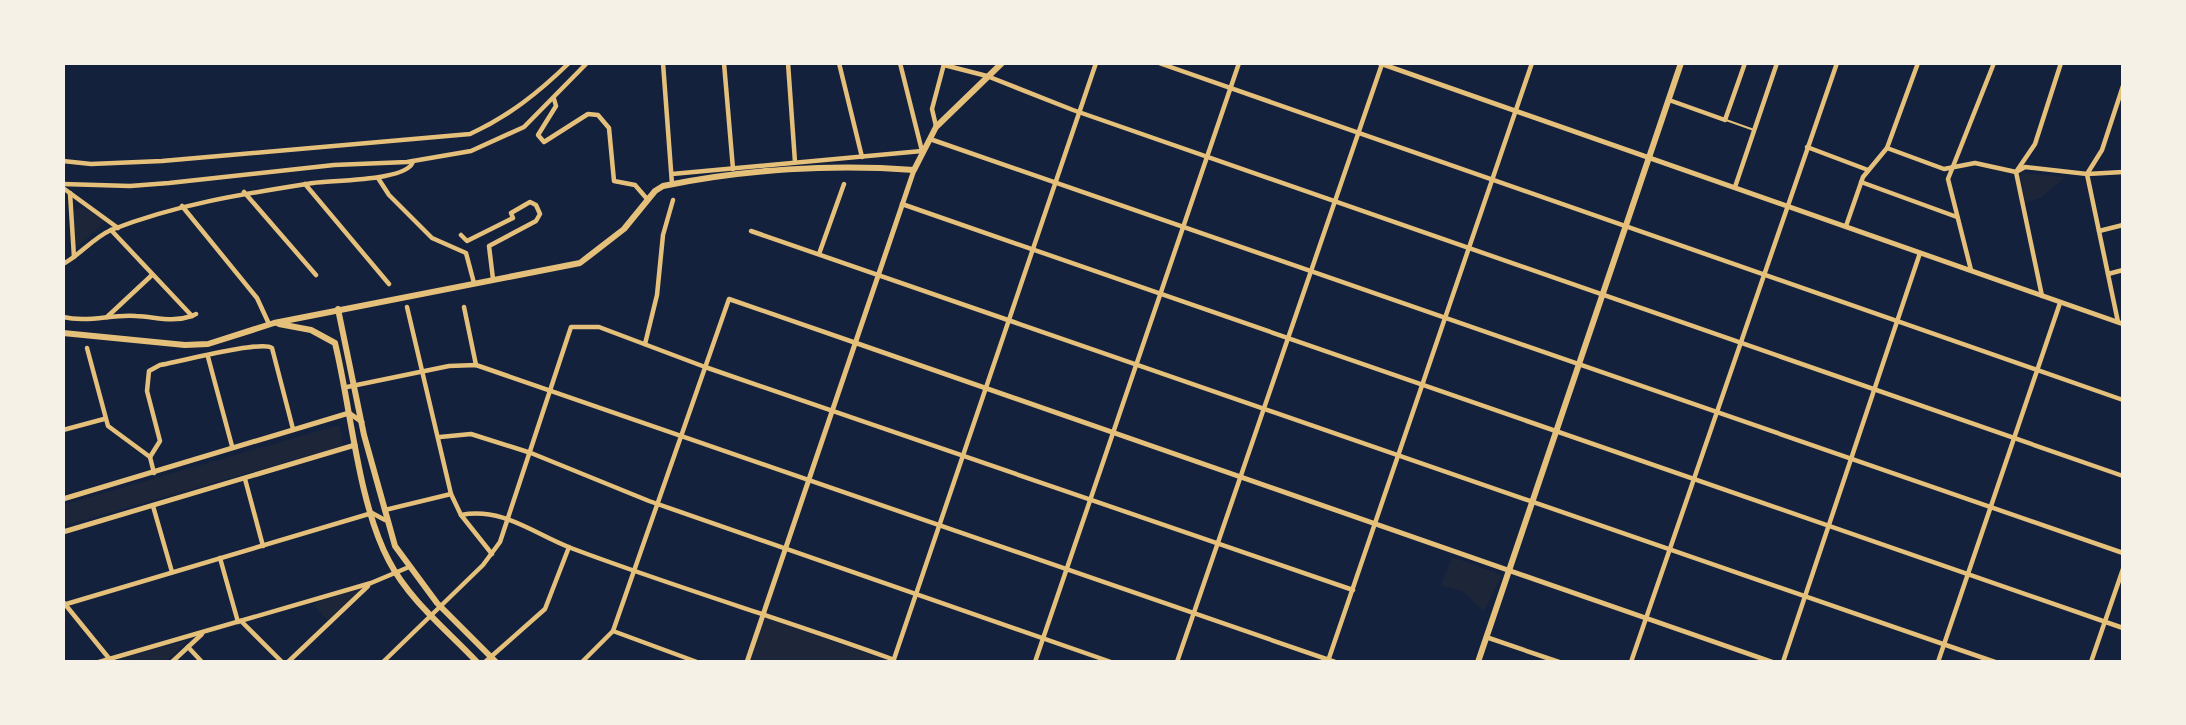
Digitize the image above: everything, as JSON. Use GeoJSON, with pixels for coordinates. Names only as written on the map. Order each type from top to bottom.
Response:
{"type":"FeatureCollection","features":[{"type":"Feature","properties":{"kind":"main road"},"geometry":{"type":"LineString","coordinates":[[63,333],[196,345],[220,341],[271,324],[338,309],[580,263],[624,229],[656,191],[672,184],[862,166],[914,170],[936,127],[1002,63]]}},
{"type":"Feature","properties":{"kind":"main road"},"geometry":{"type":"LineString","coordinates":[[1478,662],[1681,63]]}},
{"type":"Feature","properties":{"kind":"main road"},"geometry":{"type":"LineString","coordinates":[[338,309],[350,387],[349,413],[381,541],[396,572],[477,662]]}},
{"type":"Feature","properties":{"kind":"main road"},"geometry":{"type":"LineString","coordinates":[[271,324],[311,330],[331,338],[335,343],[362,422],[395,546],[442,607],[493,659]]}},
{"type":"Feature","properties":{"kind":"street"},"geometry":{"type":"LineString","coordinates":[[63,161],[91,164],[162,161],[470,134],[506,117],[523,105],[569,63]]}},
{"type":"Feature","properties":{"kind":"street"},"geometry":{"type":"LineString","coordinates":[[63,186],[130,186],[334,165],[414,162],[471,150],[502,139],[524,127],[587,63]]}},
{"type":"Feature","properties":{"kind":"street"},"geometry":{"type":"LineString","coordinates":[[663,63],[672,184]]}},
{"type":"Feature","properties":{"kind":"street"},"geometry":{"type":"LineString","coordinates":[[724,63],[733,169]]}},
{"type":"Feature","properties":{"kind":"street"},"geometry":{"type":"LineString","coordinates":[[788,63],[795,162]]}},
{"type":"Feature","properties":{"kind":"street"},"geometry":{"type":"LineString","coordinates":[[839,63],[862,157]]}},
{"type":"Feature","properties":{"kind":"street"},"geometry":{"type":"LineString","coordinates":[[672,174],[922,151],[900,63]]}},
{"type":"Feature","properties":{"kind":"street"},"geometry":{"type":"LineString","coordinates":[[461,515],[490,514],[509,519],[569,547],[762,612],[892,660],[1096,63]]}},
{"type":"Feature","properties":{"kind":"street"},"geometry":{"type":"LineString","coordinates":[[1159,63],[2123,400]]}},
{"type":"Feature","properties":{"kind":"street"},"geometry":{"type":"LineString","coordinates":[[1035,662],[1239,63]]}},
{"type":"Feature","properties":{"kind":"street"},"geometry":{"type":"LineString","coordinates":[[1177,662],[1381,63],[2120,323]]}},
{"type":"Feature","properties":{"kind":"street"},"geometry":{"type":"LineString","coordinates":[[1328,661],[1532,63]]}},
{"type":"Feature","properties":{"kind":"street"},"geometry":{"type":"LineString","coordinates":[[1669,100],[1725,120],[1745,63]]}},
{"type":"Feature","properties":{"kind":"street"},"geometry":{"type":"LineString","coordinates":[[1735,187],[1777,63]]}},
{"type":"Feature","properties":{"kind":"street"},"geometry":{"type":"LineString","coordinates":[[1631,662],[1837,63]]}},
{"type":"Feature","properties":{"kind":"street"},"geometry":{"type":"LineString","coordinates":[[1846,226],[1861,182],[1887,148],[1918,63]]}},
{"type":"Feature","properties":{"kind":"street"},"geometry":{"type":"LineString","coordinates":[[1971,271],[1948,179],[1994,63]]}},
{"type":"Feature","properties":{"kind":"street"},"geometry":{"type":"LineString","coordinates":[[2042,296],[2015,172],[2035,144],[2061,63]]}},
{"type":"Feature","properties":{"kind":"street"},"geometry":{"type":"LineString","coordinates":[[936,127],[932,109],[944,64],[987,76],[1080,112],[2123,476]]}},
{"type":"Feature","properties":{"kind":"street"},"geometry":{"type":"LineString","coordinates":[[2120,323],[2087,174],[2102,150],[2123,86]]}},
{"type":"Feature","properties":{"kind":"street"},"geometry":{"type":"LineString","coordinates":[[554,99],[556,106],[538,135],[544,142],[588,114],[598,115],[609,128],[614,181],[635,185],[648,200]]}},
{"type":"Feature","properties":{"kind":"street"},"geometry":{"type":"LineString","coordinates":[[929,139],[2123,553]]}},
{"type":"Feature","properties":{"kind":"street"},"geometry":{"type":"LineString","coordinates":[[1807,148],[1869,170]]}},
{"type":"Feature","properties":{"kind":"street"},"geometry":{"type":"LineString","coordinates":[[1887,148],[1909,158],[1951,168],[1975,163],[2015,172],[2025,167],[2087,174],[2123,172]]}},
{"type":"Feature","properties":{"kind":"street"},"geometry":{"type":"LineString","coordinates":[[63,264],[111,230],[182,206],[244,192],[378,178],[408,169],[414,162]]}},
{"type":"Feature","properties":{"kind":"street"},"geometry":{"type":"LineString","coordinates":[[747,662],[914,170]]}},
{"type":"Feature","properties":{"kind":"street"},"geometry":{"type":"LineString","coordinates":[[378,178],[389,195],[432,238],[466,253],[474,283]]}},
{"type":"Feature","properties":{"kind":"street"},"geometry":{"type":"LineString","coordinates":[[1861,182],[1957,217]]}},
{"type":"Feature","properties":{"kind":"street"},"geometry":{"type":"LineString","coordinates":[[305,184],[388,284]]}},
{"type":"Feature","properties":{"kind":"street"},"geometry":{"type":"LineString","coordinates":[[819,254],[844,184]]}},
{"type":"Feature","properties":{"kind":"street"},"geometry":{"type":"LineString","coordinates":[[63,186],[118,228]]}},
{"type":"Feature","properties":{"kind":"street"},"geometry":{"type":"LineString","coordinates":[[70,192],[74,258]]}},
{"type":"Feature","properties":{"kind":"street"},"geometry":{"type":"LineString","coordinates":[[244,192],[316,275]]}},
{"type":"Feature","properties":{"kind":"street"},"geometry":{"type":"LineString","coordinates":[[645,344],[657,295],[663,235],[673,200]]}},
{"type":"Feature","properties":{"kind":"street"},"geometry":{"type":"LineString","coordinates":[[461,235],[467,240],[513,218],[511,213],[530,202],[536,205],[540,214],[536,221],[489,246],[493,279]]}},
{"type":"Feature","properties":{"kind":"street"},"geometry":{"type":"LineString","coordinates":[[902,204],[2123,628]]}},
{"type":"Feature","properties":{"kind":"street"},"geometry":{"type":"LineString","coordinates":[[182,206],[257,298],[271,324]]}},
{"type":"Feature","properties":{"kind":"street"},"geometry":{"type":"LineString","coordinates":[[2099,232],[2123,225]]}},
{"type":"Feature","properties":{"kind":"street"},"geometry":{"type":"LineString","coordinates":[[63,317],[91,320],[137,316],[174,322],[194,315],[152,275],[111,230]]}},
{"type":"Feature","properties":{"kind":"street"},"geometry":{"type":"LineString","coordinates":[[751,231],[1995,662]]}},
{"type":"Feature","properties":{"kind":"street"},"geometry":{"type":"LineString","coordinates":[[1783,662],[1920,253]]}},
{"type":"Feature","properties":{"kind":"street"},"geometry":{"type":"LineString","coordinates":[[2108,274],[2123,270]]}},
{"type":"Feature","properties":{"kind":"street"},"geometry":{"type":"LineString","coordinates":[[106,318],[152,275]]}},
{"type":"Feature","properties":{"kind":"street"},"geometry":{"type":"LineString","coordinates":[[582,662],[613,631],[729,299],[1647,616],[1772,662]]}},
{"type":"Feature","properties":{"kind":"street"},"geometry":{"type":"LineString","coordinates":[[1938,662],[2060,303]]}},
{"type":"Feature","properties":{"kind":"street"},"geometry":{"type":"LineString","coordinates":[[407,307],[440,437],[451,494],[461,515],[492,554]]}},
{"type":"Feature","properties":{"kind":"street"},"geometry":{"type":"LineString","coordinates":[[464,307],[476,365]]}},
{"type":"Feature","properties":{"kind":"street"},"geometry":{"type":"LineString","coordinates":[[383,662],[442,607],[492,554],[509,519],[571,327],[599,327],[705,367],[1353,590]]}},
{"type":"Feature","properties":{"kind":"street"},"geometry":{"type":"LineString","coordinates":[[150,457],[160,441],[146,376],[149,370],[160,365],[260,345],[272,348],[293,429]]}},
{"type":"Feature","properties":{"kind":"street"},"geometry":{"type":"LineString","coordinates":[[87,348],[104,419],[113,431],[150,457],[154,473]]}},
{"type":"Feature","properties":{"kind":"street"},"geometry":{"type":"LineString","coordinates":[[208,357],[232,446]]}},
{"type":"Feature","properties":{"kind":"street"},"geometry":{"type":"LineString","coordinates":[[350,387],[464,363],[476,365],[550,388],[1335,662]]}},
{"type":"Feature","properties":{"kind":"street"},"geometry":{"type":"LineString","coordinates":[[63,499],[349,413],[362,422]]}},
{"type":"Feature","properties":{"kind":"street"},"geometry":{"type":"LineString","coordinates":[[63,430],[104,419]]}},
{"type":"Feature","properties":{"kind":"street"},"geometry":{"type":"LineString","coordinates":[[440,437],[471,434],[531,453],[656,503],[1111,662]]}},
{"type":"Feature","properties":{"kind":"street"},"geometry":{"type":"LineString","coordinates":[[63,532],[355,445]]}},
{"type":"Feature","properties":{"kind":"street"},"geometry":{"type":"LineString","coordinates":[[245,479],[263,545]]}},
{"type":"Feature","properties":{"kind":"street"},"geometry":{"type":"LineString","coordinates":[[384,511],[451,494]]}},
{"type":"Feature","properties":{"kind":"street"},"geometry":{"type":"LineString","coordinates":[[153,506],[172,572]]}},
{"type":"Feature","properties":{"kind":"street"},"geometry":{"type":"LineString","coordinates":[[111,660],[64,604],[372,513],[386,520]]}},
{"type":"Feature","properties":{"kind":"street"},"geometry":{"type":"LineString","coordinates":[[485,662],[493,659],[545,609],[569,547]]}},
{"type":"Feature","properties":{"kind":"street"},"geometry":{"type":"LineString","coordinates":[[220,558],[240,621],[282,662]]}},
{"type":"Feature","properties":{"kind":"street"},"geometry":{"type":"LineString","coordinates":[[99,662],[371,583],[409,567]]}},
{"type":"Feature","properties":{"kind":"street"},"geometry":{"type":"LineString","coordinates":[[2091,662],[2123,569]]}},
{"type":"Feature","properties":{"kind":"street"},"geometry":{"type":"LineString","coordinates":[[288,662],[371,583]]}},
{"type":"Feature","properties":{"kind":"street"},"geometry":{"type":"LineString","coordinates":[[172,662],[205,631]]}},
{"type":"Feature","properties":{"kind":"street"},"geometry":{"type":"LineString","coordinates":[[613,631],[697,662]]}},
{"type":"Feature","properties":{"kind":"street"},"geometry":{"type":"LineString","coordinates":[[1486,637],[1559,662]]}},
{"type":"Feature","properties":{"kind":"street"},"geometry":{"type":"LineString","coordinates":[[188,647],[202,662]]}},
{"type":"Feature","properties":{"kind":"street"},"geometry":{"type":"LineString","coordinates":[[679,662],[684,657]]}},
{"type":"Feature","properties":{"kind":"lane"},"geometry":{"type":"LineString","coordinates":[[1725,120],[1754,130]]}},
{"type":"Feature","properties":{"kind":"shaded area"},"geometry":{"type":"Polygon","coordinates":[[[2020,173],[2065,177],[2042,197],[2025,203],[2020,173]]]}},
{"type":"Feature","properties":{"kind":"shaded area"},"geometry":{"type":"Polygon","coordinates":[[[82,207],[106,221],[75,249],[73,211],[82,207]]]}},
{"type":"Feature","properties":{"kind":"shaded area"},"geometry":{"type":"Polygon","coordinates":[[[339,425],[343,446],[63,526],[63,505],[339,425]]]}},
{"type":"Feature","properties":{"kind":"shaded area"},"geometry":{"type":"Polygon","coordinates":[[[1452,557],[1502,575],[1484,612],[1462,591],[1441,586],[1452,557]]]}},
{"type":"Feature","properties":{"kind":"shaded area"},"geometry":{"type":"Polygon","coordinates":[[[368,585],[328,621],[313,604],[368,585]]]}},
{"type":"Feature","properties":{"kind":"shaded area"},"geometry":{"type":"Polygon","coordinates":[[[764,617],[889,661],[889,662],[751,662],[764,617]]]}},
{"type":"Feature","properties":{"kind":"shaded area"},"geometry":{"type":"Polygon","coordinates":[[[188,640],[165,662],[116,660],[188,640]]]}}]}
